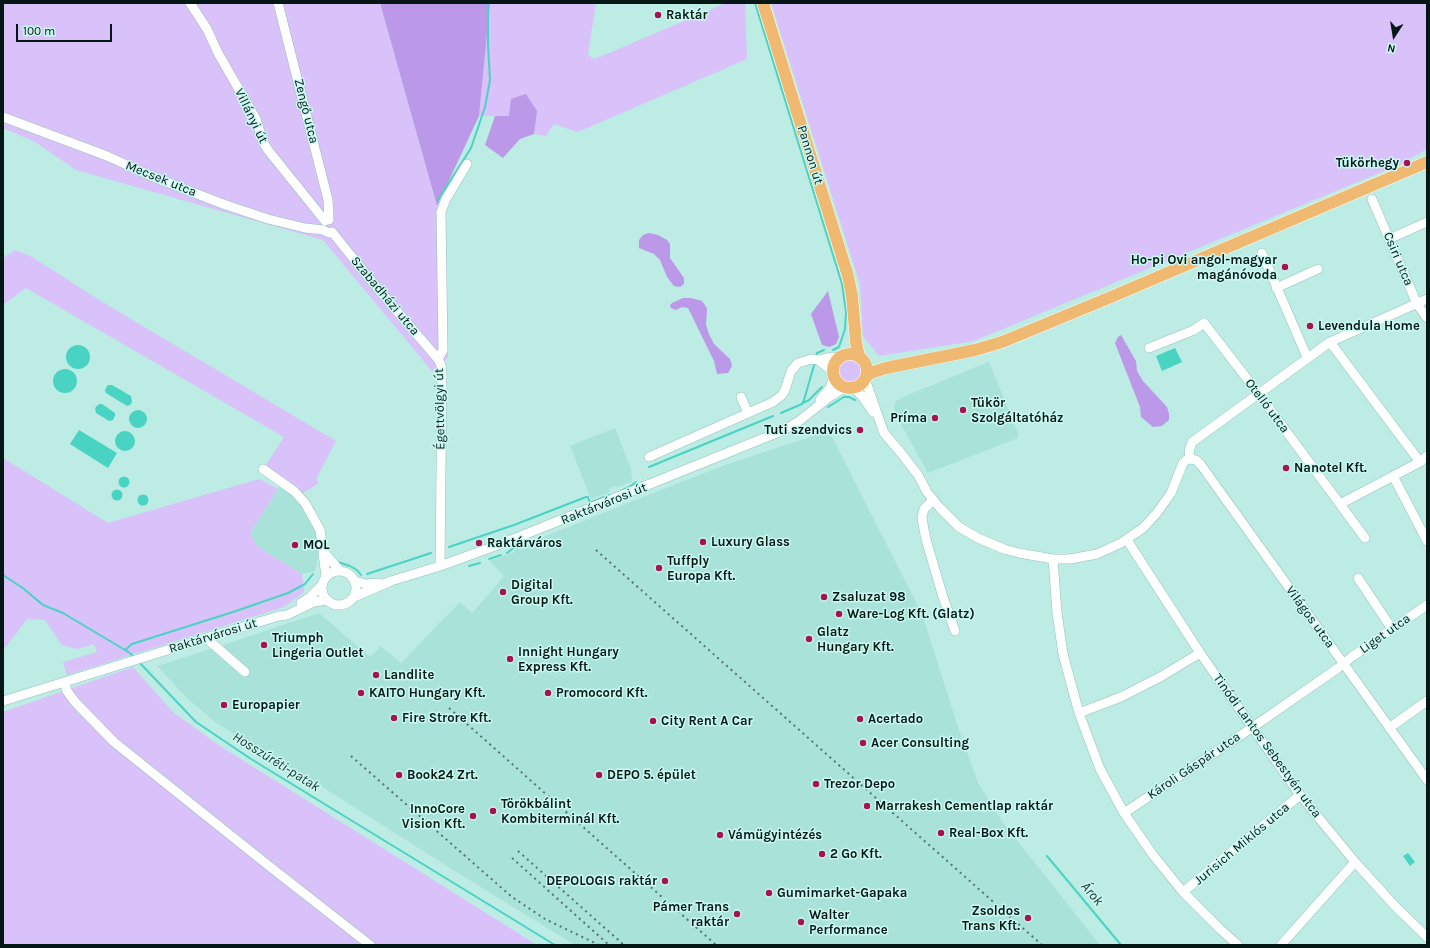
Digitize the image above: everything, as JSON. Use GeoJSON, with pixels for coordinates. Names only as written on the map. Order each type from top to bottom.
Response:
{"type":"FeatureCollection","features":[{"type":"Feature","properties":{"kind":"main road","name":"Pannon út"},"geometry":{"type":"LineString","coordinates":[[762,3],[848,276],[854,309],[856,342],[861,359]]}},
{"type":"Feature","properties":{"kind":"main road"},"geometry":{"type":"LineString","coordinates":[[840,357],[850,354],[861,359],[884,362],[934,357],[975,350],[1002,342],[1427,162]]}},
{"type":"Feature","properties":{"kind":"main road","name":"Pannon út"},"geometry":{"type":"LineString","coordinates":[[840,357],[846,349],[850,338],[854,309]]}},
{"type":"Feature","properties":{"kind":"main road","name":"Raktárvárosi út"},"geometry":{"type":"LineString","coordinates":[[833,373],[835,364],[840,357]]}},
{"type":"Feature","properties":{"kind":"main road","name":"Raktárvárosi út"},"geometry":{"type":"LineString","coordinates":[[849,387],[860,385],[866,377],[880,369],[934,357]]}},
{"type":"Feature","properties":{"kind":"main road"},"geometry":{"type":"LineString","coordinates":[[861,359],[867,368],[866,377]]}},
{"type":"Feature","properties":{"kind":"main road"},"geometry":{"type":"LineString","coordinates":[[833,373],[840,384],[849,387]]}},
{"type":"Feature","properties":{"kind":"street","name":"Villányi út"},"geometry":{"type":"LineString","coordinates":[[190,3],[207,29],[218,53],[256,119],[263,142],[327,226]]}},
{"type":"Feature","properties":{"kind":"street","name":"Zengő utca"},"geometry":{"type":"LineString","coordinates":[[278,3],[328,200],[327,226]]}},
{"type":"Feature","properties":{"kind":"street","name":"Mecsek utca"},"geometry":{"type":"LineString","coordinates":[[3,117],[107,156],[146,174],[223,204],[268,219],[305,228],[327,226]]}},
{"type":"Feature","properties":{"kind":"street","name":"Égettvölgyi út"},"geometry":{"type":"LineString","coordinates":[[440,566],[442,374],[438,359],[443,350],[441,212],[446,199],[467,164]]}},
{"type":"Feature","properties":{"kind":"street","name":"Csiri utca"},"geometry":{"type":"LineString","coordinates":[[1372,198],[1417,304],[1427,318]]}},
{"type":"Feature","properties":{"kind":"street"},"geometry":{"type":"LineString","coordinates":[[1389,239],[1427,222]]}},
{"type":"Feature","properties":{"kind":"street","name":"Szabadházi utca"},"geometry":{"type":"LineString","coordinates":[[327,226],[438,359]]}},
{"type":"Feature","properties":{"kind":"street"},"geometry":{"type":"LineString","coordinates":[[1262,253],[1307,357]]}},
{"type":"Feature","properties":{"kind":"street"},"geometry":{"type":"LineString","coordinates":[[1276,288],[1318,269]]}},
{"type":"Feature","properties":{"kind":"street"},"geometry":{"type":"LineString","coordinates":[[866,377],[877,416],[884,433],[918,474],[933,500],[954,522],[983,541],[1019,553],[1053,559],[1070,558],[1090,555],[1109,549],[1127,540],[1143,528],[1160,509],[1171,492],[1183,463],[1190,459],[1189,450],[1192,442],[1307,357],[1330,342],[1427,299]]}},
{"type":"Feature","properties":{"kind":"street","name":"Otelló utca"},"geometry":{"type":"LineString","coordinates":[[1149,348],[1194,330],[1204,323],[1258,393],[1365,538]]}},
{"type":"Feature","properties":{"kind":"street"},"geometry":{"type":"LineString","coordinates":[[1330,342],[1424,459],[1340,504]]}},
{"type":"Feature","properties":{"kind":"street"},"geometry":{"type":"LineString","coordinates":[[648,457],[773,402],[782,395],[788,383],[791,371],[798,363],[811,359],[818,360],[840,357]]}},
{"type":"Feature","properties":{"kind":"street"},"geometry":{"type":"LineString","coordinates":[[818,360],[833,373]]}},
{"type":"Feature","properties":{"kind":"street","name":"Raktárvárosi út"},"geometry":{"type":"LineString","coordinates":[[810,412],[830,388],[833,373]]}},
{"type":"Feature","properties":{"kind":"street"},"geometry":{"type":"LineString","coordinates":[[849,387],[862,396],[877,416]]}},
{"type":"Feature","properties":{"kind":"street","name":"Raktárvárosi út"},"geometry":{"type":"LineString","coordinates":[[3,701],[206,638],[279,616],[287,615],[314,602],[326,600],[333,605],[340,606],[346,604],[354,597],[390,581],[440,566],[556,523],[784,430],[799,421],[828,398],[849,387]]}},
{"type":"Feature","properties":{"kind":"street"},"geometry":{"type":"LineString","coordinates":[[741,397],[748,413]]}},
{"type":"Feature","properties":{"kind":"street","name":"Világos utca"},"geometry":{"type":"LineString","coordinates":[[1190,459],[1196,460],[1201,465],[1427,780]]}},
{"type":"Feature","properties":{"kind":"street"},"geometry":{"type":"LineString","coordinates":[[263,469],[294,491],[305,503],[320,530],[322,550]]}},
{"type":"Feature","properties":{"kind":"street"},"geometry":{"type":"LineString","coordinates":[[1393,476],[1427,541]]}},
{"type":"Feature","properties":{"kind":"street"},"geometry":{"type":"LineString","coordinates":[[933,500],[924,510],[922,517],[924,530],[943,597],[955,631]]}},
{"type":"Feature","properties":{"kind":"street","name":"Tinódi Lantos Sebestyén utca"},"geometry":{"type":"LineString","coordinates":[[1127,540],[1200,653],[1300,795],[1355,862],[1394,905],[1427,936]]}},
{"type":"Feature","properties":{"kind":"street","name":"Raktárvárosi út"},"geometry":{"type":"LineString","coordinates":[[279,616],[310,597],[322,586],[326,576],[323,551],[340,571],[350,575],[354,581],[370,584],[390,581]]}},
{"type":"Feature","properties":{"kind":"street"},"geometry":{"type":"LineString","coordinates":[[1053,559],[1057,613],[1063,654],[1079,713],[1100,769],[1124,813],[1153,855],[1183,892],[1220,930],[1238,945]]}},
{"type":"Feature","properties":{"kind":"street"},"geometry":{"type":"LineString","coordinates":[[326,576],[340,571]]}},
{"type":"Feature","properties":{"kind":"street"},"geometry":{"type":"LineString","coordinates":[[1358,578],[1392,629]]}},
{"type":"Feature","properties":{"kind":"street"},"geometry":{"type":"LineString","coordinates":[[354,581],[356,591],[354,597]]}},
{"type":"Feature","properties":{"kind":"street"},"geometry":{"type":"LineString","coordinates":[[322,586],[322,592],[326,600]]}},
{"type":"Feature","properties":{"kind":"street","name":"Liget utca"},"geometry":{"type":"LineString","coordinates":[[1343,663],[1427,605]]}},
{"type":"Feature","properties":{"kind":"street"},"geometry":{"type":"LineString","coordinates":[[206,638],[245,672]]}},
{"type":"Feature","properties":{"kind":"street"},"geometry":{"type":"LineString","coordinates":[[1079,713],[1128,693],[1162,676],[1200,653]]}},
{"type":"Feature","properties":{"kind":"street","name":"Károli Gáspár utca"},"geometry":{"type":"LineString","coordinates":[[1124,813],[1252,727],[1338,668],[1343,663]]}},
{"type":"Feature","properties":{"kind":"street"},"geometry":{"type":"LineString","coordinates":[[64,682],[66,691],[75,702],[114,742],[370,945]]}},
{"type":"Feature","properties":{"kind":"street"},"geometry":{"type":"LineString","coordinates":[[1389,728],[1427,701]]}},
{"type":"Feature","properties":{"kind":"street","name":"Jurisich Miklós utca"},"geometry":{"type":"LineString","coordinates":[[1183,892],[1300,795]]}},
{"type":"Feature","properties":{"kind":"street"},"geometry":{"type":"LineString","coordinates":[[1281,945],[1355,862]]}},
{"type":"Feature","properties":{"kind":"shaded area"},"geometry":{"type":"Polygon","coordinates":[[[3,3],[380,3],[437,207],[446,264],[448,358],[432,371],[323,240],[76,170],[35,142],[3,128],[3,3]]]}},
{"type":"Feature","properties":{"kind":"shaded area"},"geometry":{"type":"Polygon","coordinates":[[[380,3],[490,3],[479,116],[437,206],[380,3]]]}},
{"type":"Feature","properties":{"kind":"shaded area"},"geometry":{"type":"Polygon","coordinates":[[[490,3],[596,3],[588,54],[593,59],[726,3],[745,3],[747,59],[578,132],[554,124],[546,136],[534,134],[536,111],[509,116],[479,116],[490,3]]]}},
{"type":"Feature","properties":{"kind":"shaded area"},"geometry":{"type":"Polygon","coordinates":[[[771,3],[1427,3],[1427,149],[1401,164],[974,341],[879,356],[863,336],[860,284],[771,3]]]}},
{"type":"Feature","properties":{"kind":"shaded area"},"geometry":{"type":"Polygon","coordinates":[[[526,94],[537,111],[534,134],[520,139],[503,158],[485,145],[495,116],[509,116],[511,99],[526,94]]]}},
{"type":"Feature","properties":{"kind":"shaded area"},"geometry":{"type":"Polygon","coordinates":[[[649,233],[658,235],[667,240],[670,244],[670,258],[684,278],[684,284],[680,287],[674,286],[667,277],[660,260],[654,254],[639,248],[639,240],[643,235],[649,233]]]}},
{"type":"Feature","properties":{"kind":"shaded area"},"geometry":{"type":"Polygon","coordinates":[[[15,250],[32,257],[104,303],[336,441],[317,477],[318,484],[301,494],[288,481],[266,465],[284,437],[26,288],[3,305],[3,258],[15,250]]]}},
{"type":"Feature","properties":{"kind":"shaded area"},"geometry":{"type":"Polygon","coordinates":[[[828,291],[839,337],[836,344],[829,347],[822,345],[811,314],[828,291]]]}},
{"type":"Feature","properties":{"kind":"shaded area"},"geometry":{"type":"Polygon","coordinates":[[[683,298],[691,298],[702,301],[707,308],[706,325],[709,334],[714,344],[730,359],[732,366],[728,373],[717,374],[714,361],[688,308],[682,307],[676,310],[671,308],[670,305],[672,303],[683,298]]]}},
{"type":"Feature","properties":{"kind":"shaded area"},"geometry":{"type":"Polygon","coordinates":[[[1121,335],[1136,361],[1137,371],[1143,381],[1167,407],[1169,420],[1162,426],[1153,427],[1141,417],[1140,407],[1115,343],[1121,335]]]}},
{"type":"Feature","properties":{"kind":"shaded area"},"geometry":{"type":"Polygon","coordinates":[[[78,345],[87,348],[90,357],[87,366],[78,369],[69,366],[66,357],[69,348],[78,345]]]}},
{"type":"Feature","properties":{"kind":"shaded area"},"geometry":{"type":"Polygon","coordinates":[[[1175,348],[1182,362],[1162,371],[1156,356],[1175,348]]]}},
{"type":"Feature","properties":{"kind":"shaded area"},"geometry":{"type":"Polygon","coordinates":[[[845,359],[855,359],[862,366],[862,376],[855,383],[845,383],[838,376],[838,366],[845,359]]]}},
{"type":"Feature","properties":{"kind":"shaded area"},"geometry":{"type":"Polygon","coordinates":[[[989,362],[1018,433],[1018,438],[928,473],[896,415],[894,408],[896,401],[989,362]]]}},
{"type":"Feature","properties":{"kind":"shaded area"},"geometry":{"type":"Polygon","coordinates":[[[65,369],[74,372],[77,381],[74,390],[65,393],[56,390],[53,381],[56,372],[65,369]]]}},
{"type":"Feature","properties":{"kind":"shaded area"},"geometry":{"type":"Polygon","coordinates":[[[109,385],[112,385],[131,396],[132,402],[130,405],[127,406],[106,393],[105,390],[109,385]]]}},
{"type":"Feature","properties":{"kind":"shaded area"},"geometry":{"type":"Polygon","coordinates":[[[99,404],[102,404],[115,413],[113,420],[109,421],[96,413],[95,408],[99,404]]]}},
{"type":"Feature","properties":{"kind":"shaded area"},"geometry":{"type":"Polygon","coordinates":[[[138,410],[144,413],[147,419],[144,425],[138,428],[132,425],[129,419],[132,413],[138,410]]]}},
{"type":"Feature","properties":{"kind":"shaded area"},"geometry":{"type":"Polygon","coordinates":[[[615,428],[631,469],[632,482],[610,488],[609,492],[591,499],[570,446],[615,428]]]}},
{"type":"Feature","properties":{"kind":"shaded area"},"geometry":{"type":"Polygon","coordinates":[[[79,430],[117,453],[108,468],[70,444],[79,430]]]}},
{"type":"Feature","properties":{"kind":"shaded area"},"geometry":{"type":"Polygon","coordinates":[[[125,431],[132,434],[135,441],[132,448],[125,451],[118,448],[115,441],[118,434],[125,431]]]}},
{"type":"Feature","properties":{"kind":"shaded area"},"geometry":{"type":"Polygon","coordinates":[[[829,431],[922,614],[957,724],[978,783],[1004,824],[1100,945],[575,945],[214,721],[188,699],[157,666],[211,649],[245,677],[249,672],[224,648],[223,645],[319,613],[370,657],[381,646],[401,663],[460,602],[472,613],[488,595],[504,576],[490,561],[514,552],[516,548],[681,482],[731,463],[829,431]]]}},
{"type":"Feature","properties":{"kind":"shaded area"},"geometry":{"type":"Polygon","coordinates":[[[3,458],[108,523],[259,479],[278,489],[250,533],[258,547],[302,574],[304,592],[284,607],[67,675],[63,662],[97,652],[94,644],[77,649],[62,645],[45,620],[27,619],[6,647],[3,648],[3,458]]]}},
{"type":"Feature","properties":{"kind":"shaded area"},"geometry":{"type":"Polygon","coordinates":[[[122,477],[126,477],[128,478],[128,486],[122,487],[119,484],[119,480],[122,477]]]}},
{"type":"Feature","properties":{"kind":"shaded area"},"geometry":{"type":"Polygon","coordinates":[[[281,485],[289,491],[305,509],[318,535],[318,556],[315,571],[302,574],[258,547],[250,533],[281,485]]]}},
{"type":"Feature","properties":{"kind":"shaded area"},"geometry":{"type":"Polygon","coordinates":[[[115,490],[119,490],[121,491],[121,499],[115,500],[112,497],[112,493],[115,490]]]}},
{"type":"Feature","properties":{"kind":"shaded area"},"geometry":{"type":"Polygon","coordinates":[[[141,495],[145,495],[147,496],[147,504],[141,505],[138,502],[138,498],[141,495]]]}},
{"type":"Feature","properties":{"kind":"shaded area"},"geometry":{"type":"Polygon","coordinates":[[[133,667],[173,712],[220,746],[537,945],[3,945],[3,712],[133,667]]]}},
{"type":"Feature","properties":{"kind":"shaded area"},"geometry":{"type":"Polygon","coordinates":[[[1408,853],[1415,862],[1410,866],[1403,856],[1408,853]]]}},
{"type":"Feature","properties":{"kind":"waterway"},"geometry":{"type":"LineString","coordinates":[[438,200],[471,148],[485,107],[490,80],[488,45],[489,3]]}},
{"type":"Feature","properties":{"kind":"waterway"},"geometry":{"type":"LineString","coordinates":[[755,3],[842,284],[846,312],[845,329],[839,347],[833,350]]}},
{"type":"Feature","properties":{"kind":"waterway"},"geometry":{"type":"LineString","coordinates":[[816,358],[817,353],[824,350]]}},
{"type":"Feature","properties":{"kind":"waterway"},"geometry":{"type":"LineString","coordinates":[[781,413],[802,404],[815,362]]}},
{"type":"Feature","properties":{"kind":"waterway"},"geometry":{"type":"LineString","coordinates":[[803,403],[809,400],[822,387]]}},
{"type":"Feature","properties":{"kind":"waterway"},"geometry":{"type":"LineString","coordinates":[[828,407],[844,397],[849,397],[855,400]]}},
{"type":"Feature","properties":{"kind":"waterway"},"geometry":{"type":"LineString","coordinates":[[649,467],[773,416]]}},
{"type":"Feature","properties":{"kind":"waterway"},"geometry":{"type":"LineString","coordinates":[[621,491],[636,482]]}},
{"type":"Feature","properties":{"kind":"waterway"},"geometry":{"type":"LineString","coordinates":[[449,547],[514,525],[586,497],[588,497],[590,503],[609,495]]}},
{"type":"Feature","properties":{"kind":"waterway"},"geometry":{"type":"LineString","coordinates":[[507,553],[516,546]]}},
{"type":"Feature","properties":{"kind":"waterway"},"geometry":{"type":"LineString","coordinates":[[367,574],[431,553]]}},
{"type":"Feature","properties":{"kind":"waterway"},"geometry":{"type":"LineString","coordinates":[[489,559],[501,555]]}},
{"type":"Feature","properties":{"kind":"waterway"},"geometry":{"type":"LineString","coordinates":[[338,562],[350,566],[357,570],[361,575]]}},
{"type":"Feature","properties":{"kind":"waterway"},"geometry":{"type":"LineString","coordinates":[[469,566],[480,563]]}},
{"type":"Feature","properties":{"kind":"waterway"},"geometry":{"type":"LineString","coordinates":[[125,650],[132,644],[288,593],[305,584],[313,574]]}},
{"type":"Feature","properties":{"kind":"waterway","name":"Hosszúréti-patak"},"geometry":{"type":"LineString","coordinates":[[3,575],[24,589],[43,605],[63,613],[130,653],[134,657]]}},
{"type":"Feature","properties":{"kind":"waterway","name":"Hosszúréti-patak"},"geometry":{"type":"LineString","coordinates":[[138,661],[196,722],[251,759],[555,945]]}},
{"type":"Feature","properties":{"kind":"waterway","name":"Árok"},"geometry":{"type":"LineString","coordinates":[[1047,856],[1121,945]]}},
{"type":"Feature","properties":{"kind":"railway"},"geometry":{"type":"LineString","coordinates":[[596,550],[1042,945]]}},
{"type":"Feature","properties":{"kind":"railway"},"geometry":{"type":"LineString","coordinates":[[449,708],[716,945]]}},
{"type":"Feature","properties":{"kind":"railway"},"geometry":{"type":"LineString","coordinates":[[351,756],[512,897],[545,919],[599,945]]}},
{"type":"Feature","properties":{"kind":"railway"},"geometry":{"type":"LineString","coordinates":[[518,851],[624,945]]}},
{"type":"Feature","properties":{"kind":"railway"},"geometry":{"type":"LineString","coordinates":[[512,858],[609,945]]}},
{"type":"Feature","properties":{"kind":"place","name":"Raktár"},"geometry":{"type":"Point","coordinates":[658,15]}},
{"type":"Feature","properties":{"kind":"place","name":"Tükörhegy"},"geometry":{"type":"Point","coordinates":[1407,163]}},
{"type":"Feature","properties":{"kind":"place","name":"Ho-pi Ovi angol-magyar magánóvoda"},"geometry":{"type":"Point","coordinates":[1285,267]}},
{"type":"Feature","properties":{"kind":"place","name":"Levendula Home"},"geometry":{"type":"Point","coordinates":[1310,326]}},
{"type":"Feature","properties":{"kind":"place","name":"Tükör Szolgáltatóház"},"geometry":{"type":"Point","coordinates":[963,410]}},
{"type":"Feature","properties":{"kind":"place","name":"Príma"},"geometry":{"type":"Point","coordinates":[935,418]}},
{"type":"Feature","properties":{"kind":"place","name":"Tuti szendvics"},"geometry":{"type":"Point","coordinates":[860,430]}},
{"type":"Feature","properties":{"kind":"place","name":"Nanotel Kft."},"geometry":{"type":"Point","coordinates":[1286,468]}},
{"type":"Feature","properties":{"kind":"place","name":"Luxury Glass"},"geometry":{"type":"Point","coordinates":[703,542]}},
{"type":"Feature","properties":{"kind":"place","name":"Raktárváros"},"geometry":{"type":"Point","coordinates":[479,543]}},
{"type":"Feature","properties":{"kind":"place","name":"MOL"},"geometry":{"type":"Point","coordinates":[295,545]}},
{"type":"Feature","properties":{"kind":"place","name":"Tuffply Europa Kft."},"geometry":{"type":"Point","coordinates":[659,568]}},
{"type":"Feature","properties":{"kind":"place","name":"Digital Group Kft."},"geometry":{"type":"Point","coordinates":[503,592]}},
{"type":"Feature","properties":{"kind":"place","name":"Zsaluzat 98"},"geometry":{"type":"Point","coordinates":[824,597]}},
{"type":"Feature","properties":{"kind":"place","name":"Ware-Log Kft. (Glatz)"},"geometry":{"type":"Point","coordinates":[839,614]}},
{"type":"Feature","properties":{"kind":"place","name":"Glatz Hungary Kft."},"geometry":{"type":"Point","coordinates":[809,639]}},
{"type":"Feature","properties":{"kind":"place","name":"Triumph Lingeria Outlet"},"geometry":{"type":"Point","coordinates":[264,645]}},
{"type":"Feature","properties":{"kind":"place","name":"Innight Hungary Express Kft."},"geometry":{"type":"Point","coordinates":[510,659]}},
{"type":"Feature","properties":{"kind":"place","name":"Landlite"},"geometry":{"type":"Point","coordinates":[376,675]}},
{"type":"Feature","properties":{"kind":"place","name":"KAITO Hungary Kft."},"geometry":{"type":"Point","coordinates":[361,693]}},
{"type":"Feature","properties":{"kind":"place","name":"Promocord Kft."},"geometry":{"type":"Point","coordinates":[548,693]}},
{"type":"Feature","properties":{"kind":"place","name":"Europapier"},"geometry":{"type":"Point","coordinates":[224,705]}},
{"type":"Feature","properties":{"kind":"place","name":"Fire Strore Kft."},"geometry":{"type":"Point","coordinates":[394,718]}},
{"type":"Feature","properties":{"kind":"place","name":"Acertado"},"geometry":{"type":"Point","coordinates":[860,719]}},
{"type":"Feature","properties":{"kind":"place","name":"City Rent A Car"},"geometry":{"type":"Point","coordinates":[653,721]}},
{"type":"Feature","properties":{"kind":"place","name":"Acer Consulting"},"geometry":{"type":"Point","coordinates":[863,743]}},
{"type":"Feature","properties":{"kind":"place","name":"Book24 Zrt."},"geometry":{"type":"Point","coordinates":[399,775]}},
{"type":"Feature","properties":{"kind":"place","name":"DEPO 5. épület"},"geometry":{"type":"Point","coordinates":[599,775]}},
{"type":"Feature","properties":{"kind":"place","name":"Trezor Depo"},"geometry":{"type":"Point","coordinates":[816,784]}},
{"type":"Feature","properties":{"kind":"place","name":"Marrakesh Cementlap raktár"},"geometry":{"type":"Point","coordinates":[867,806]}},
{"type":"Feature","properties":{"kind":"place","name":"Törökbálint Kombiterminál Kft."},"geometry":{"type":"Point","coordinates":[493,811]}},
{"type":"Feature","properties":{"kind":"place","name":"InnoCore Vision Kft."},"geometry":{"type":"Point","coordinates":[473,816]}},
{"type":"Feature","properties":{"kind":"place","name":"Real-Box Kft."},"geometry":{"type":"Point","coordinates":[941,833]}},
{"type":"Feature","properties":{"kind":"place","name":"Vámügyintézés"},"geometry":{"type":"Point","coordinates":[720,835]}},
{"type":"Feature","properties":{"kind":"place","name":"2 Go Kft."},"geometry":{"type":"Point","coordinates":[822,854]}},
{"type":"Feature","properties":{"kind":"place","name":"DEPOLOGIS raktár"},"geometry":{"type":"Point","coordinates":[665,881]}},
{"type":"Feature","properties":{"kind":"place","name":"Gumimarket-Gapaka"},"geometry":{"type":"Point","coordinates":[769,893]}},
{"type":"Feature","properties":{"kind":"place","name":"Pámer Trans raktár"},"geometry":{"type":"Point","coordinates":[737,914]}},
{"type":"Feature","properties":{"kind":"place","name":"Zsoldos Trans Kft."},"geometry":{"type":"Point","coordinates":[1028,918]}},
{"type":"Feature","properties":{"kind":"place","name":"Walter Performance"},"geometry":{"type":"Point","coordinates":[801,922]}}]}
